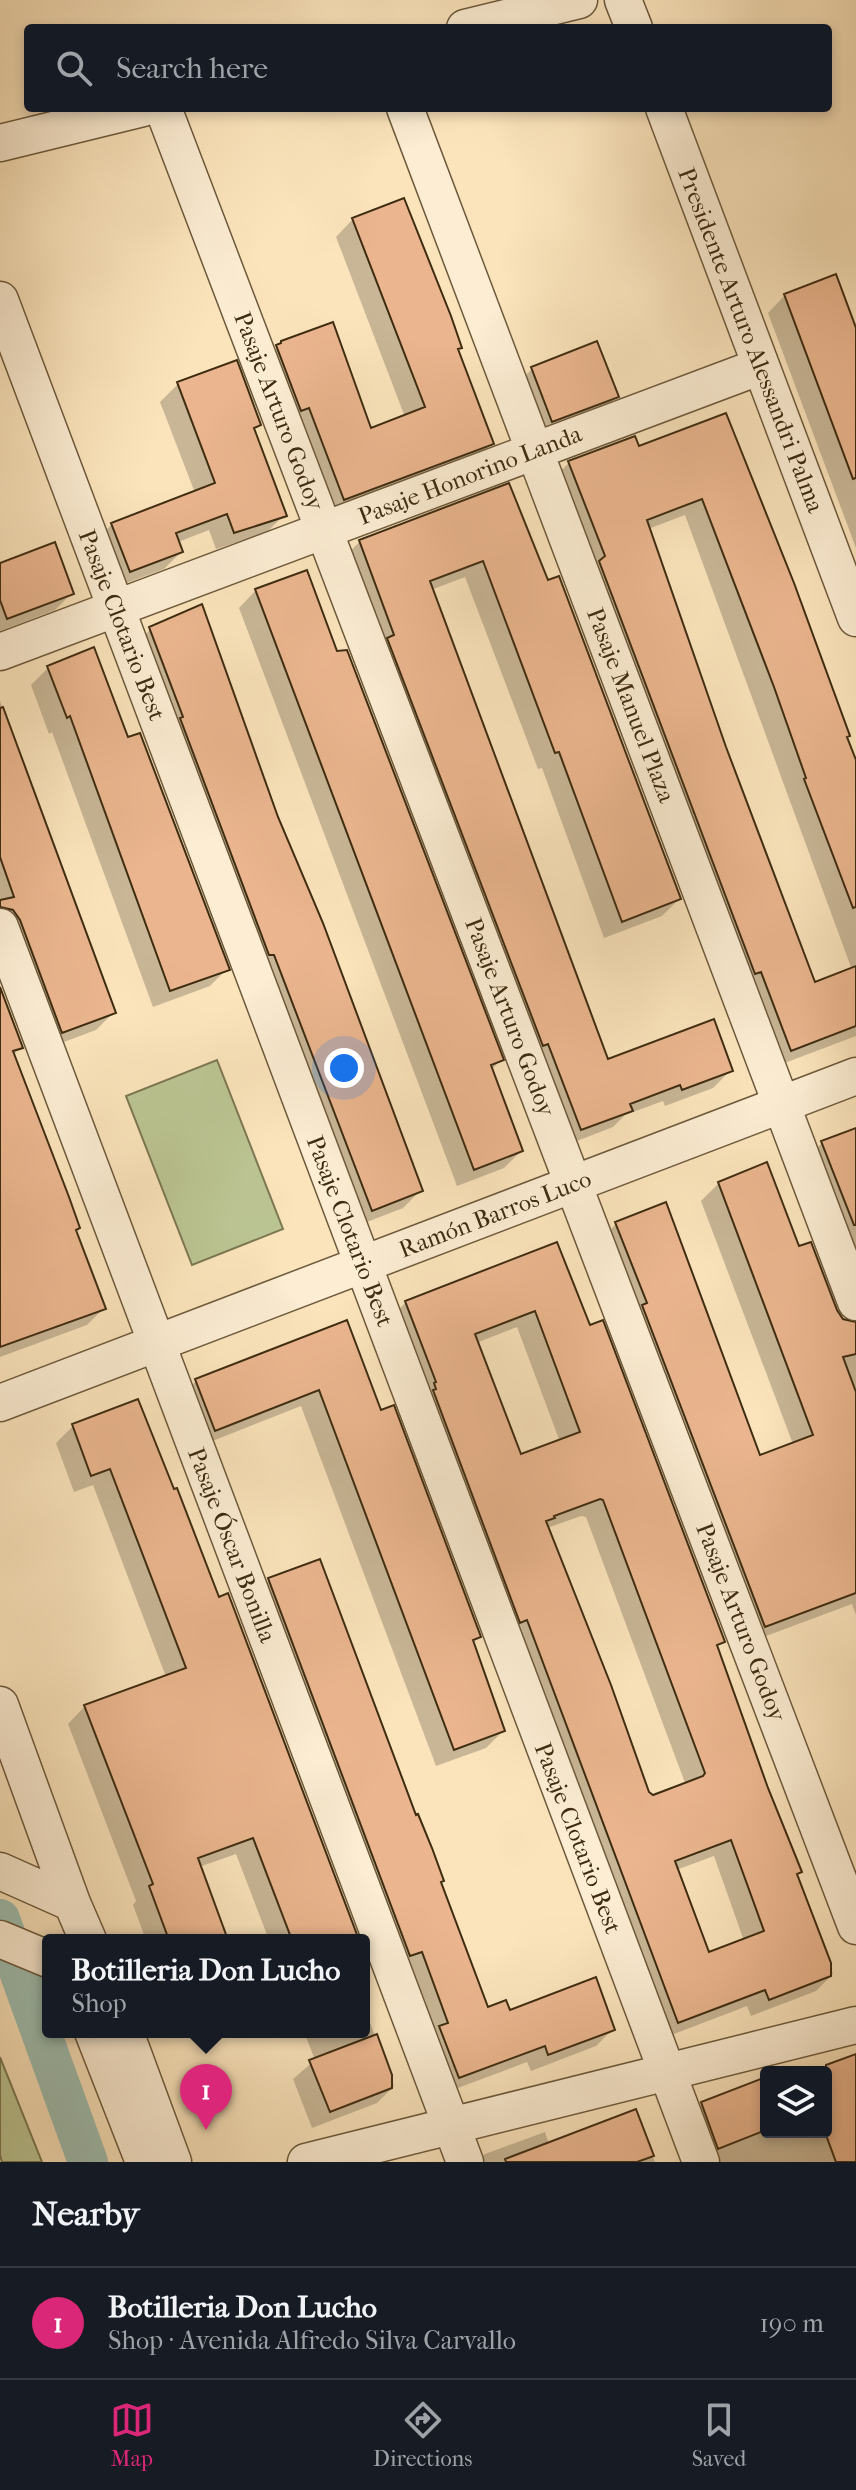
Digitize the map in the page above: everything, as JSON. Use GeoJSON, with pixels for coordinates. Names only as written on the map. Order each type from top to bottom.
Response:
{"type":"FeatureCollection","features":[{"type":"Feature","properties":{"kind":"street"},"geometry":{"type":"LineString","coordinates":[[481,24],[579,0]]}},
{"type":"Feature","properties":{"kind":"street"},"geometry":{"type":"LineString","coordinates":[[623,0],[632,24]]}},
{"type":"Feature","properties":{"kind":"street"},"geometry":{"type":"LineString","coordinates":[[0,143],[127,112]]}},
{"type":"Feature","properties":{"kind":"street","name":"Pasaje Arturo Godoy"},"geometry":{"type":"LineString","coordinates":[[165,112],[856,1926]]}},
{"type":"Feature","properties":{"kind":"street","name":"Pasaje Manuel Plaza"},"geometry":{"type":"LineString","coordinates":[[407,112],[856,1302]]}},
{"type":"Feature","properties":{"kind":"street","name":"Presidente Arturo Alessandri Palma"},"geometry":{"type":"LineString","coordinates":[[666,112],[856,618]]}},
{"type":"Feature","properties":{"kind":"street","name":"Pasaje Clotario Best"},"geometry":{"type":"LineString","coordinates":[[0,300],[701,2162]]}},
{"type":"Feature","properties":{"kind":"street","name":"Pasaje Honorino Landa"},"geometry":{"type":"LineString","coordinates":[[0,652],[761,366]]}},
{"type":"Feature","properties":{"kind":"street","name":"Pasaje Óscar Bonilla"},"geometry":{"type":"LineString","coordinates":[[0,927],[465,2162]]}},
{"type":"Feature","properties":{"kind":"street","name":"Ramón Barros Luco"},"geometry":{"type":"LineString","coordinates":[[0,1403],[856,1076]]}},
{"type":"Feature","properties":{"kind":"street"},"geometry":{"type":"LineString","coordinates":[[0,1705],[85,1934]]}},
{"type":"Feature","properties":{"kind":"street"},"geometry":{"type":"LineString","coordinates":[[12,1876],[72,1903]]}},
{"type":"Feature","properties":{"kind":"street"},"geometry":{"type":"LineString","coordinates":[[61,1934],[72,1903]]}},
{"type":"Feature","properties":{"kind":"street"},"geometry":{"type":"LineString","coordinates":[[0,1939],[42,1949]]}},
{"type":"Feature","properties":{"kind":"street"},"geometry":{"type":"LineString","coordinates":[[306,2162],[856,2025]]}},
{"type":"Feature","properties":{"kind":"street"},"geometry":{"type":"LineString","coordinates":[[95,2038],[144,2162]]}},
{"type":"Feature","properties":{"kind":"street"},"geometry":{"type":"LineString","coordinates":[[127,2038],[173,2162]]}},
{"type":"Feature","properties":{"kind":"green space"},"geometry":{"type":"Polygon","coordinates":[[[217,1060],[283,1229],[192,1265],[126,1096],[217,1060]]]}},
{"type":"Feature","properties":{"kind":"green space"},"geometry":{"type":"Polygon","coordinates":[[[0,2057],[42,2162],[2,2162],[0,2057]]]}},
{"type":"Feature","properties":{"kind":"building"},"geometry":{"type":"Polygon","coordinates":[[[404,198],[451,316],[462,348],[458,349],[494,444],[344,500],[309,408],[301,411],[276,345],[333,322],[371,428],[425,407],[352,218],[404,198]]]}},
{"type":"Feature","properties":{"kind":"building"},"geometry":{"type":"Polygon","coordinates":[[[836,274],[856,328],[856,478],[853,479],[784,294],[836,274]]]}},
{"type":"Feature","properties":{"kind":"building"},"geometry":{"type":"Polygon","coordinates":[[[597,341],[619,397],[552,422],[531,367],[597,341]]]}},
{"type":"Feature","properties":{"kind":"building"},"geometry":{"type":"Polygon","coordinates":[[[237,360],[261,425],[254,428],[287,516],[234,533],[227,514],[176,533],[183,552],[130,572],[111,523],[215,483],[177,382],[237,360]]]}},
{"type":"Feature","properties":{"kind":"building"},"geometry":{"type":"Polygon","coordinates":[[[726,413],[794,583],[856,760],[856,907],[853,908],[804,779],[774,687],[702,499],[647,520],[726,747],[815,982],[856,966],[856,1026],[791,1051],[761,972],[755,974],[599,561],[605,556],[568,461],[635,436],[639,446],[726,413]]]}},
{"type":"Feature","properties":{"kind":"building"},"geometry":{"type":"Polygon","coordinates":[[[509,483],[548,580],[559,576],[681,899],[622,922],[483,561],[430,581],[608,1059],[714,1019],[733,1071],[682,1090],[680,1085],[630,1104],[633,1111],[581,1130],[548,1044],[543,1046],[387,638],[394,635],[359,540],[509,483]]]}},
{"type":"Feature","properties":{"kind":"building"},"geometry":{"type":"Polygon","coordinates":[[[55,542],[74,594],[7,619],[0,600],[0,563],[55,542]]]}},
{"type":"Feature","properties":{"kind":"building"},"geometry":{"type":"Polygon","coordinates":[[[307,570],[337,651],[347,650],[504,1060],[491,1065],[523,1151],[474,1170],[255,589],[307,570]]]}},
{"type":"Feature","properties":{"kind":"building"},"geometry":{"type":"Polygon","coordinates":[[[202,604],[278,817],[323,923],[423,1191],[372,1211],[274,955],[269,955],[149,627],[202,604]]]}},
{"type":"Feature","properties":{"kind":"building"},"geometry":{"type":"Polygon","coordinates":[[[94,647],[128,737],[140,733],[230,970],[170,991],[70,716],[67,718],[47,666],[94,647]]]}},
{"type":"Feature","properties":{"kind":"building"},"geometry":{"type":"Polygon","coordinates":[[[3,707],[116,1013],[62,1033],[20,920],[13,910],[0,907],[0,900],[14,897],[0,857],[0,708],[3,707]]]}},
{"type":"Feature","properties":{"kind":"building"},"geometry":{"type":"Polygon","coordinates":[[[0,987],[23,1048],[13,1051],[69,1197],[80,1228],[76,1230],[106,1309],[0,1347],[0,987]]]}},
{"type":"Feature","properties":{"kind":"building"},"geometry":{"type":"Polygon","coordinates":[[[856,1128],[856,1225],[854,1225],[821,1141],[856,1128]]]}},
{"type":"Feature","properties":{"kind":"building"},"geometry":{"type":"Polygon","coordinates":[[[767,1162],[799,1246],[811,1242],[837,1310],[843,1319],[856,1322],[856,1354],[843,1357],[856,1392],[856,1593],[765,1627],[642,1305],[647,1303],[615,1222],[666,1202],[760,1455],[813,1435],[718,1182],[767,1162]]]}},
{"type":"Feature","properties":{"kind":"building"},"geometry":{"type":"Polygon","coordinates":[[[557,1242],[590,1325],[603,1320],[725,1642],[717,1645],[802,1872],[797,1874],[831,1963],[831,1976],[769,2000],[765,1990],[678,2023],[527,1620],[520,1623],[433,1390],[436,1389],[436,1382],[405,1301],[557,1242]],[[535,1311],[475,1334],[521,1454],[580,1432],[535,1311]],[[603,1500],[546,1521],[611,1685],[649,1792],[653,1795],[703,1776],[705,1773],[603,1500]],[[731,1840],[675,1861],[709,1952],[764,1931],[731,1840]]]}},
{"type":"Feature","properties":{"kind":"building"},"geometry":{"type":"Polygon","coordinates":[[[347,1320],[381,1410],[394,1405],[481,1637],[473,1640],[505,1731],[454,1750],[319,1390],[215,1431],[195,1379],[347,1320]]]}},
{"type":"Feature","properties":{"kind":"building"},"geometry":{"type":"Polygon","coordinates":[[[138,1399],[219,1597],[228,1593],[357,1934],[290,1934],[253,1838],[198,1858],[226,1934],[167,1934],[149,1886],[153,1884],[84,1705],[186,1668],[110,1469],[91,1476],[72,1424],[138,1399]]]}},
{"type":"Feature","properties":{"kind":"building"},"geometry":{"type":"Polygon","coordinates":[[[320,1559],[416,1815],[432,1848],[444,1881],[441,1882],[488,2007],[506,2000],[510,2010],[596,1977],[615,2030],[548,2055],[545,2046],[459,2078],[439,2026],[448,2023],[422,1952],[410,1956],[268,1578],[320,1559]]]}},
{"type":"Feature","properties":{"kind":"building"},"geometry":{"type":"Polygon","coordinates":[[[377,2034],[392,2075],[392,2088],[330,2112],[309,2060],[377,2034]]]}},
{"type":"Feature","properties":{"kind":"building"},"geometry":{"type":"Polygon","coordinates":[[[856,2054],[856,2162],[836,2162],[827,2138],[832,2138],[832,2066],[826,2065],[856,2054]]]}},
{"type":"Feature","properties":{"kind":"building"},"geometry":{"type":"Polygon","coordinates":[[[760,2079],[760,2132],[718,2149],[701,2102],[760,2079]]]}},
{"type":"Feature","properties":{"kind":"building"},"geometry":{"type":"Polygon","coordinates":[[[636,2109],[654,2156],[637,2162],[506,2162],[505,2159],[636,2109]]]}},
{"type":"Feature","properties":{"kind":"waterway"},"geometry":{"type":"LineString","coordinates":[[0,1919],[42,2035]]}},
{"type":"Feature","properties":{"kind":"waterway"},"geometry":{"type":"LineString","coordinates":[[43,2038],[88,2162]]}},
{"type":"Feature","properties":{"kind":"place","name":"Botilleria Don Lucho"},"geometry":{"type":"Point","coordinates":[206,2130]}}]}
